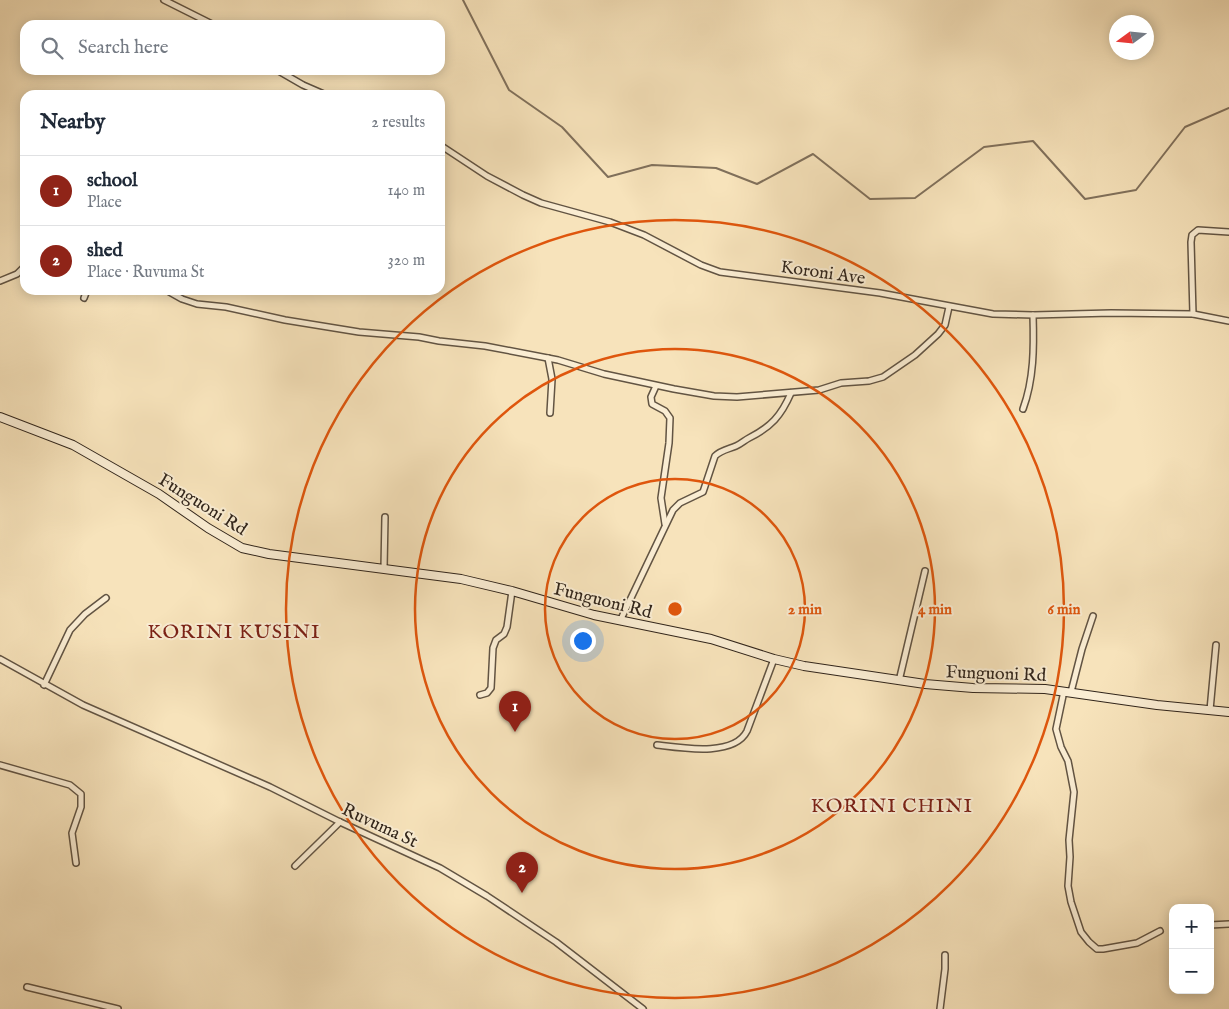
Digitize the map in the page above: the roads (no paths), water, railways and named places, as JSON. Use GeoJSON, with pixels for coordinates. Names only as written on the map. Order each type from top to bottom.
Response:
{"type":"FeatureCollection","features":[{"type":"Feature","properties":{"kind":"street"},"geometry":{"type":"LineString","coordinates":[[164,0],[174,2],[205,20]]}},
{"type":"Feature","properties":{"kind":"street"},"geometry":{"type":"LineString","coordinates":[[286,75],[314,90]]}},
{"type":"Feature","properties":{"kind":"street","name":"Koroni Ave"},"geometry":{"type":"LineString","coordinates":[[445,148],[487,176],[522,195],[541,203],[610,222],[644,235],[720,272],[880,293],[993,314],[1193,314],[1229,321]]}},
{"type":"Feature","properties":{"kind":"street"},"geometry":{"type":"LineString","coordinates":[[1193,314],[1192,235],[1198,230],[1229,232]]}},
{"type":"Feature","properties":{"kind":"street"},"geometry":{"type":"LineString","coordinates":[[0,281],[20,271]]}},
{"type":"Feature","properties":{"kind":"street"},"geometry":{"type":"LineString","coordinates":[[176,295],[192,303],[285,320],[359,332],[419,337],[439,342],[485,346],[548,358],[599,373],[656,386],[729,397],[819,390],[850,382],[869,381],[883,377],[915,355],[935,337],[944,325],[949,307]]}},
{"type":"Feature","properties":{"kind":"street"},"geometry":{"type":"LineString","coordinates":[[1024,409],[1031,384],[1033,315]]}},
{"type":"Feature","properties":{"kind":"street"},"geometry":{"type":"LineString","coordinates":[[548,358],[552,379],[550,413]]}},
{"type":"Feature","properties":{"kind":"street"},"geometry":{"type":"LineString","coordinates":[[656,386],[651,397],[652,404],[665,411],[670,418],[669,443],[661,498],[665,525]]}},
{"type":"Feature","properties":{"kind":"street"},"geometry":{"type":"LineString","coordinates":[[620,621],[665,525],[676,506],[705,490],[714,460],[718,454],[738,445],[769,426],[780,414],[791,393]]}},
{"type":"Feature","properties":{"kind":"street","name":"Funguoni Rd"},"geometry":{"type":"LineString","coordinates":[[0,417],[73,445],[159,494],[208,528],[242,548],[269,554],[461,579],[512,591],[594,615],[711,639],[774,659],[804,666],[899,681],[973,688],[1045,689],[1157,705],[1229,712]]}},
{"type":"Feature","properties":{"kind":"street"},"geometry":{"type":"LineString","coordinates":[[384,568],[385,517]]}},
{"type":"Feature","properties":{"kind":"street"},"geometry":{"type":"LineString","coordinates":[[899,681],[925,571]]}},
{"type":"Feature","properties":{"kind":"street"},"geometry":{"type":"LineString","coordinates":[[480,695],[487,693],[491,688],[493,648],[496,640],[504,634],[507,627],[512,591]]}},
{"type":"Feature","properties":{"kind":"street"},"geometry":{"type":"LineString","coordinates":[[44,685],[70,630],[85,614],[106,598]]}},
{"type":"Feature","properties":{"kind":"street"},"geometry":{"type":"LineString","coordinates":[[1093,616],[1056,729],[1061,747],[1068,761],[1074,792],[1069,840],[1068,886],[1071,902],[1081,932],[1097,949],[1138,943],[1160,931]]}},
{"type":"Feature","properties":{"kind":"street"},"geometry":{"type":"LineString","coordinates":[[1210,710],[1216,645]]}},
{"type":"Feature","properties":{"kind":"street","name":"Ruvuma St"},"geometry":{"type":"LineString","coordinates":[[0,659],[83,705],[261,783],[340,822],[416,856],[487,896],[556,942],[643,1009]]}},
{"type":"Feature","properties":{"kind":"street"},"geometry":{"type":"LineString","coordinates":[[658,745],[692,749],[718,747],[740,740],[747,730],[774,659]]}},
{"type":"Feature","properties":{"kind":"street"},"geometry":{"type":"LineString","coordinates":[[0,765],[70,785],[81,794],[81,808],[72,833],[76,863]]}},
{"type":"Feature","properties":{"kind":"street"},"geometry":{"type":"LineString","coordinates":[[294,866],[340,822]]}},
{"type":"Feature","properties":{"kind":"street"},"geometry":{"type":"LineString","coordinates":[[1214,925],[1229,924]]}},
{"type":"Feature","properties":{"kind":"street"},"geometry":{"type":"LineString","coordinates":[[940,1009],[945,955]]}},
{"type":"Feature","properties":{"kind":"street"},"geometry":{"type":"LineString","coordinates":[[27,987],[118,1009]]}},
{"type":"Feature","properties":{"kind":"waterway"},"geometry":{"type":"LineString","coordinates":[[463,0],[509,90],[562,127],[608,177],[652,165],[716,168],[757,184],[813,154],[870,199],[915,198],[984,147],[1033,141],[1085,199],[1136,190],[1185,127],[1229,108]]}},
{"type":"Feature","properties":{"kind":"place","name":"school"},"geometry":{"type":"Point","coordinates":[515,732]}},
{"type":"Feature","properties":{"kind":"place","name":"shed"},"geometry":{"type":"Point","coordinates":[522,893]}},
{"type":"Feature","properties":{"kind":"district","name":"KORINI KUSINI"},"geometry":{"type":"Point","coordinates":[234,631]}},
{"type":"Feature","properties":{"kind":"district","name":"KORINI CHINI"},"geometry":{"type":"Point","coordinates":[892,805]}}]}
